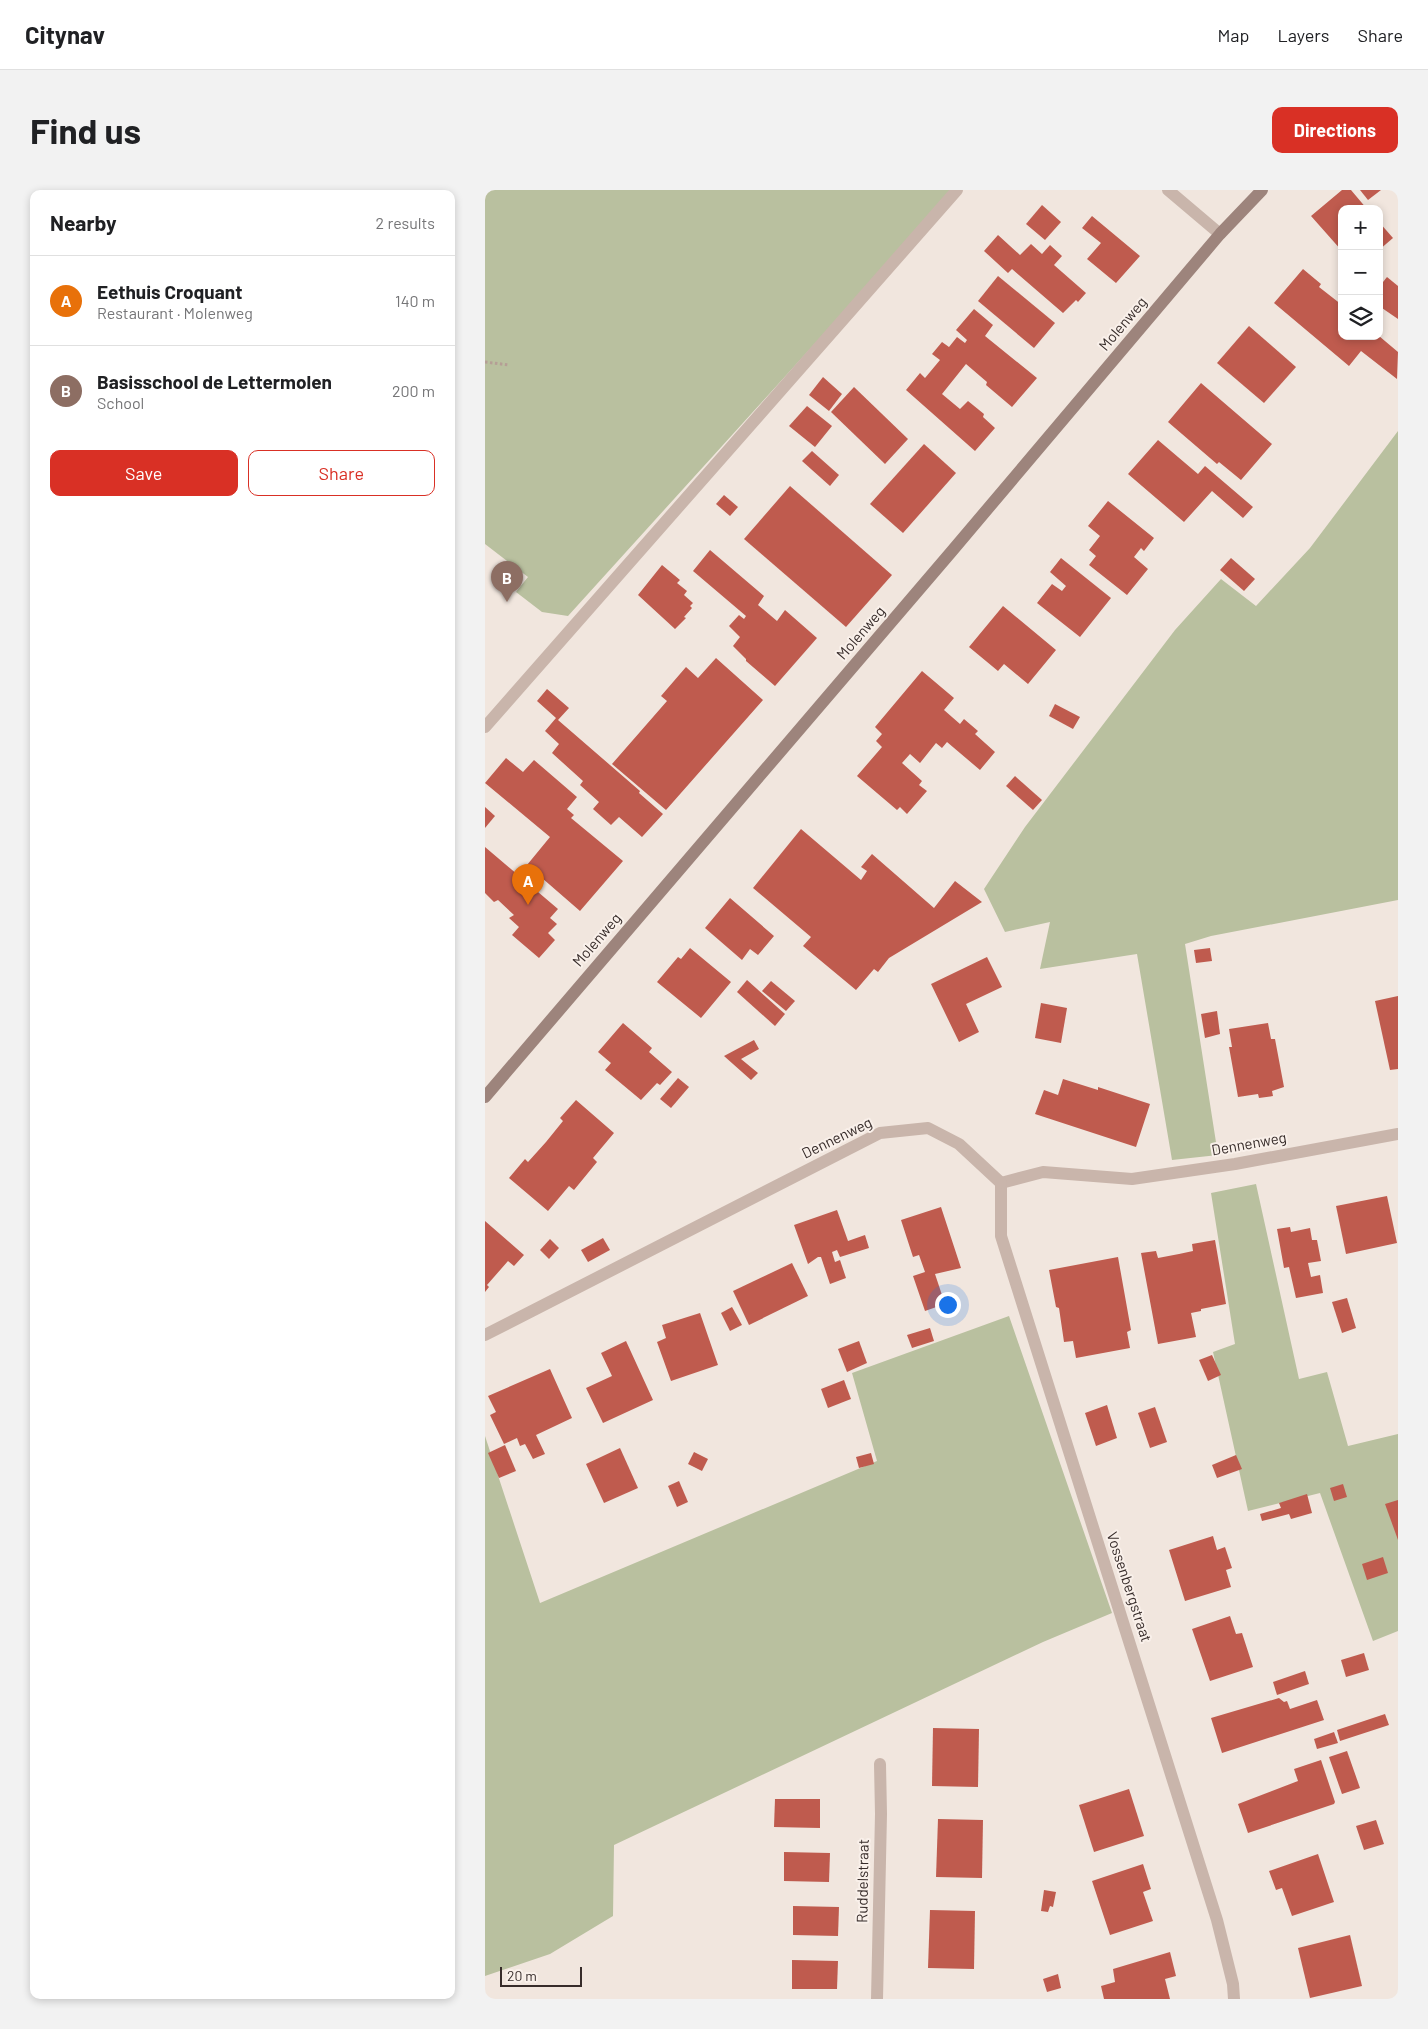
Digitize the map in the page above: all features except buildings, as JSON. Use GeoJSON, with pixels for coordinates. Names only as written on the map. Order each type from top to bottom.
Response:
{"type":"FeatureCollection","features":[{"type":"Feature","properties":{"kind":"street"},"geometry":{"type":"LineString","coordinates":[[485,727],[957,190]]}},
{"type":"Feature","properties":{"kind":"street"},"geometry":{"type":"LineString","coordinates":[[1168,190],[1220,234]]}},
{"type":"Feature","properties":{"kind":"street","name":"Molenweg"},"geometry":{"type":"LineString","coordinates":[[485,1097],[952,551],[1220,234],[1262,190]]}},
{"type":"Feature","properties":{"kind":"street","name":"Dennenweg"},"geometry":{"type":"LineString","coordinates":[[485,1335],[880,1133],[928,1128],[959,1144],[1001,1183],[1043,1172],[1132,1180],[1235,1164],[1398,1134]]}},
{"type":"Feature","properties":{"kind":"street","name":"Vossenbergstraat"},"geometry":{"type":"LineString","coordinates":[[1001,1183],[1001,1236],[1217,1920],[1235,1999]]}},
{"type":"Feature","properties":{"kind":"street","name":"Ruddelstraat"},"geometry":{"type":"LineString","coordinates":[[877,1999],[881,1824],[880,1764]]}},
{"type":"Feature","properties":{"kind":"path"},"geometry":{"type":"LineString","coordinates":[[485,362],[509,365]]}},
{"type":"Feature","properties":{"kind":"green space"},"geometry":{"type":"Polygon","coordinates":[[[485,190],[954,190],[568,616],[542,612],[516,592],[528,577],[485,544],[485,190]]]}},
{"type":"Feature","properties":{"kind":"green space"},"geometry":{"type":"Polygon","coordinates":[[[1398,431],[1398,900],[1211,936],[1185,944],[1218,1155],[1172,1160],[1137,954],[1040,969],[1050,922],[1005,932],[984,889],[1025,827],[1175,630],[1221,579],[1256,606],[1310,548],[1398,431]]]}},
{"type":"Feature","properties":{"kind":"green space"},"geometry":{"type":"Polygon","coordinates":[[[1256,1184],[1299,1379],[1327,1372],[1348,1446],[1398,1434],[1398,1631],[1373,1641],[1320,1493],[1248,1511],[1213,1352],[1235,1344],[1211,1193],[1256,1184]]]}},
{"type":"Feature","properties":{"kind":"green space"},"geometry":{"type":"Polygon","coordinates":[[[1009,1316],[1112,1613],[1043,1642],[614,1845],[613,1916],[550,1954],[485,1976],[485,1436],[540,1603],[877,1461],[852,1373],[1009,1316]]]}},
{"type":"Feature","properties":{"kind":"place","name":"Basisschool de Lettermolen"},"geometry":{"type":"Point","coordinates":[507,602]}},
{"type":"Feature","properties":{"kind":"place","name":"Eethuis Croquant"},"geometry":{"type":"Point","coordinates":[528,905]}}]}
